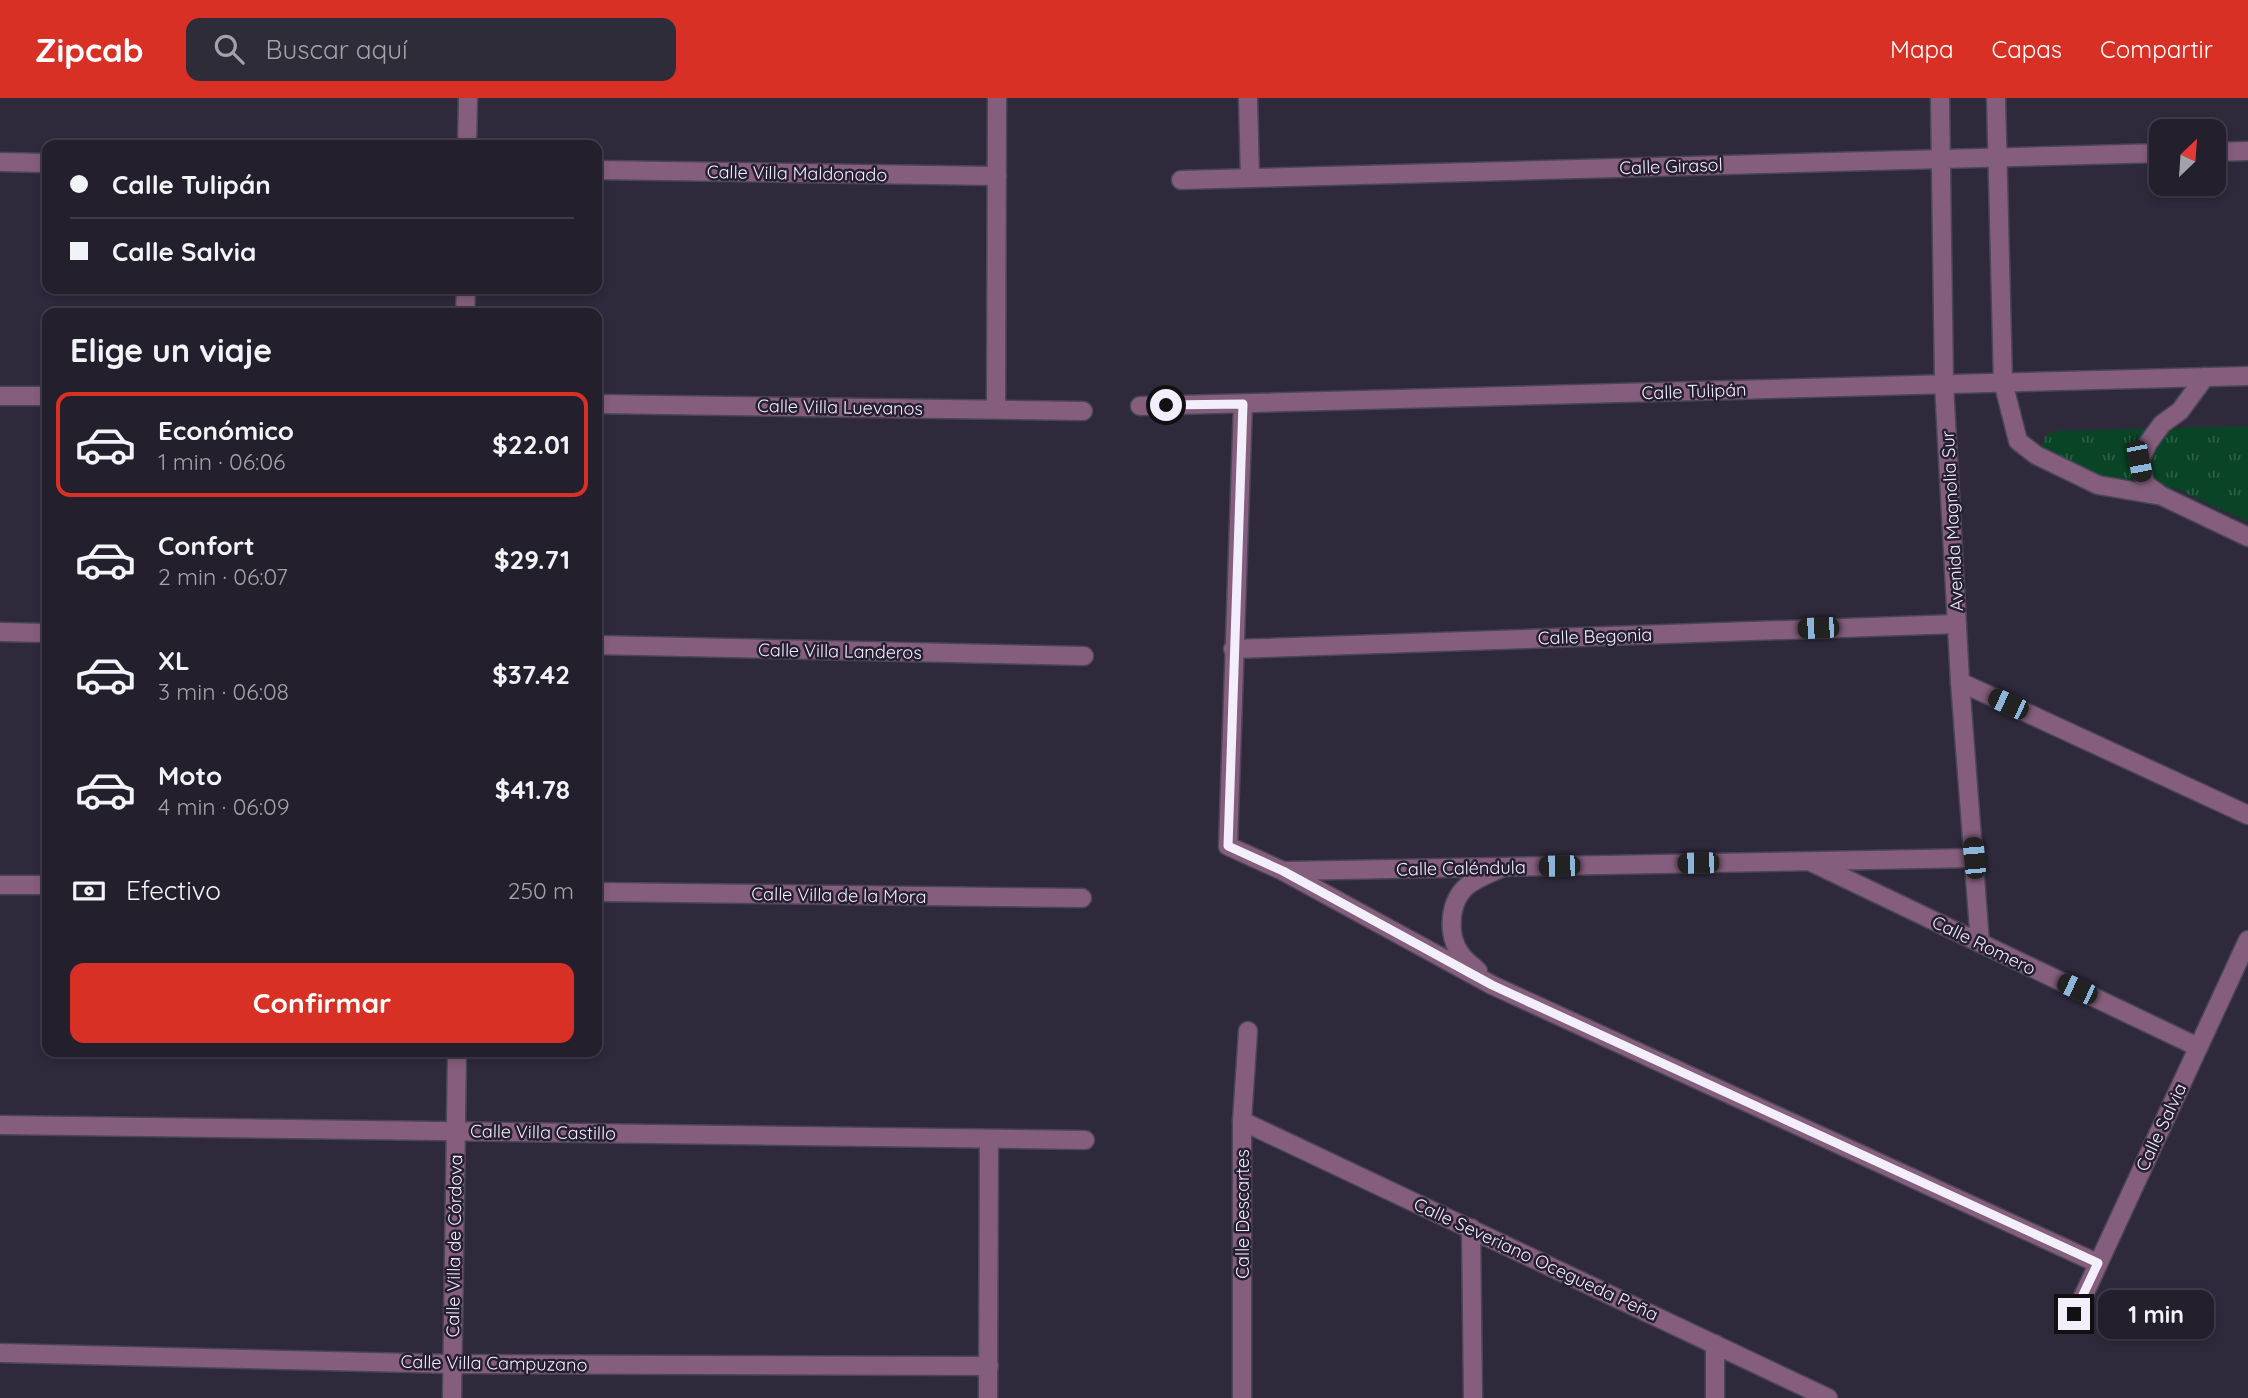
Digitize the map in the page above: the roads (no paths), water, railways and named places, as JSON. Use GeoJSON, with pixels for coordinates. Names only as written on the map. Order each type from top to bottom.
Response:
{"type":"FeatureCollection","features":[{"type":"Feature","properties":{"kind":"street"},"geometry":{"type":"LineString","coordinates":[[467,140],[468,98]]}},
{"type":"Feature","properties":{"kind":"street"},"geometry":{"type":"LineString","coordinates":[[996,409],[997,98]]}},
{"type":"Feature","properties":{"kind":"street"},"geometry":{"type":"LineString","coordinates":[[1248,98],[1250,178]]}},
{"type":"Feature","properties":{"kind":"street","name":"Avenida Magnolia Sur"},"geometry":{"type":"LineString","coordinates":[[1940,98],[1944,384],[1959,681],[1980,943]]}},
{"type":"Feature","properties":{"kind":"street"},"geometry":{"type":"LineString","coordinates":[[1996,98],[2003,382],[2018,441],[2035,455],[2098,485],[2162,496]]}},
{"type":"Feature","properties":{"kind":"street"},"geometry":{"type":"LineString","coordinates":[[2226,152],[2248,151]]}},
{"type":"Feature","properties":{"kind":"street","name":"Calle Girasol"},"geometry":{"type":"LineString","coordinates":[[1181,180],[2149,153]]}},
{"type":"Feature","properties":{"kind":"street"},"geometry":{"type":"LineString","coordinates":[[0,162],[42,163]]}},
{"type":"Feature","properties":{"kind":"street","name":"Calle Villa Maldonado"},"geometry":{"type":"LineString","coordinates":[[602,170],[997,176]]}},
{"type":"Feature","properties":{"kind":"street","name":"Calle Tulipán"},"geometry":{"type":"LineString","coordinates":[[1140,406],[2248,376]]}},
{"type":"Feature","properties":{"kind":"street"},"geometry":{"type":"LineString","coordinates":[[2205,377],[2180,411],[2162,424],[2139,461],[2146,485],[2162,496],[2248,537]]}},
{"type":"Feature","properties":{"kind":"street"},"geometry":{"type":"LineString","coordinates":[[0,396],[42,396]]}},
{"type":"Feature","properties":{"kind":"street","name":"Calle Villa Luevanos"},"geometry":{"type":"LineString","coordinates":[[602,404],[1083,411]]}},
{"type":"Feature","properties":{"kind":"street"},"geometry":{"type":"LineString","coordinates":[[1243,404],[1228,846],[1283,871],[1492,985],[2098,1263]]}},
{"type":"Feature","properties":{"kind":"street","name":"Calle Begonia"},"geometry":{"type":"LineString","coordinates":[[1233,649],[1958,624]]}},
{"type":"Feature","properties":{"kind":"street"},"geometry":{"type":"LineString","coordinates":[[0,632],[42,633]]}},
{"type":"Feature","properties":{"kind":"street","name":"Calle Villa Landeros"},"geometry":{"type":"LineString","coordinates":[[602,645],[1084,656]]}},
{"type":"Feature","properties":{"kind":"street"},"geometry":{"type":"LineString","coordinates":[[1959,681],[2248,815]]}},
{"type":"Feature","properties":{"kind":"street","name":"Calle Caléndula"},"geometry":{"type":"LineString","coordinates":[[1283,871],[1974,858]]}},
{"type":"Feature","properties":{"kind":"street","name":"Calle Romero"},"geometry":{"type":"LineString","coordinates":[[1809,861],[2198,1047]]}},
{"type":"Feature","properties":{"kind":"street"},"geometry":{"type":"LineString","coordinates":[[1492,985],[1463,957],[1454,942],[1452,923],[1454,907],[1461,893],[1471,883],[1504,867]]}},
{"type":"Feature","properties":{"kind":"street"},"geometry":{"type":"LineString","coordinates":[[0,885],[42,885]]}},
{"type":"Feature","properties":{"kind":"street","name":"Calle Villa de la Mora"},"geometry":{"type":"LineString","coordinates":[[602,892],[1082,898]]}},
{"type":"Feature","properties":{"kind":"street","name":"Calle Salvia"},"geometry":{"type":"LineString","coordinates":[[2074,1314],[2248,940]]}},
{"type":"Feature","properties":{"kind":"street","name":"Calle Descartes"},"geometry":{"type":"LineString","coordinates":[[1242,1398],[1242,1121],[1248,1031]]}},
{"type":"Feature","properties":{"kind":"street","name":"Calle Villa de Córdova"},"geometry":{"type":"LineString","coordinates":[[452,1398],[457,1057]]}},
{"type":"Feature","properties":{"kind":"street","name":"Calle Severiano Ocegueda Peña"},"geometry":{"type":"LineString","coordinates":[[1242,1121],[1828,1398]]}},
{"type":"Feature","properties":{"kind":"street","name":"Calle Villa Castillo"},"geometry":{"type":"LineString","coordinates":[[0,1125],[1085,1140]]}},
{"type":"Feature","properties":{"kind":"street"},"geometry":{"type":"LineString","coordinates":[[988,1398],[989,1139]]}},
{"type":"Feature","properties":{"kind":"street"},"geometry":{"type":"LineString","coordinates":[[1471,1227],[1473,1398]]}},
{"type":"Feature","properties":{"kind":"street"},"geometry":{"type":"LineString","coordinates":[[1715,1343],[1715,1398]]}},
{"type":"Feature","properties":{"kind":"street","name":"Calle Villa Campuzano"},"geometry":{"type":"LineString","coordinates":[[0,1353],[453,1364],[989,1366]]}}]}
